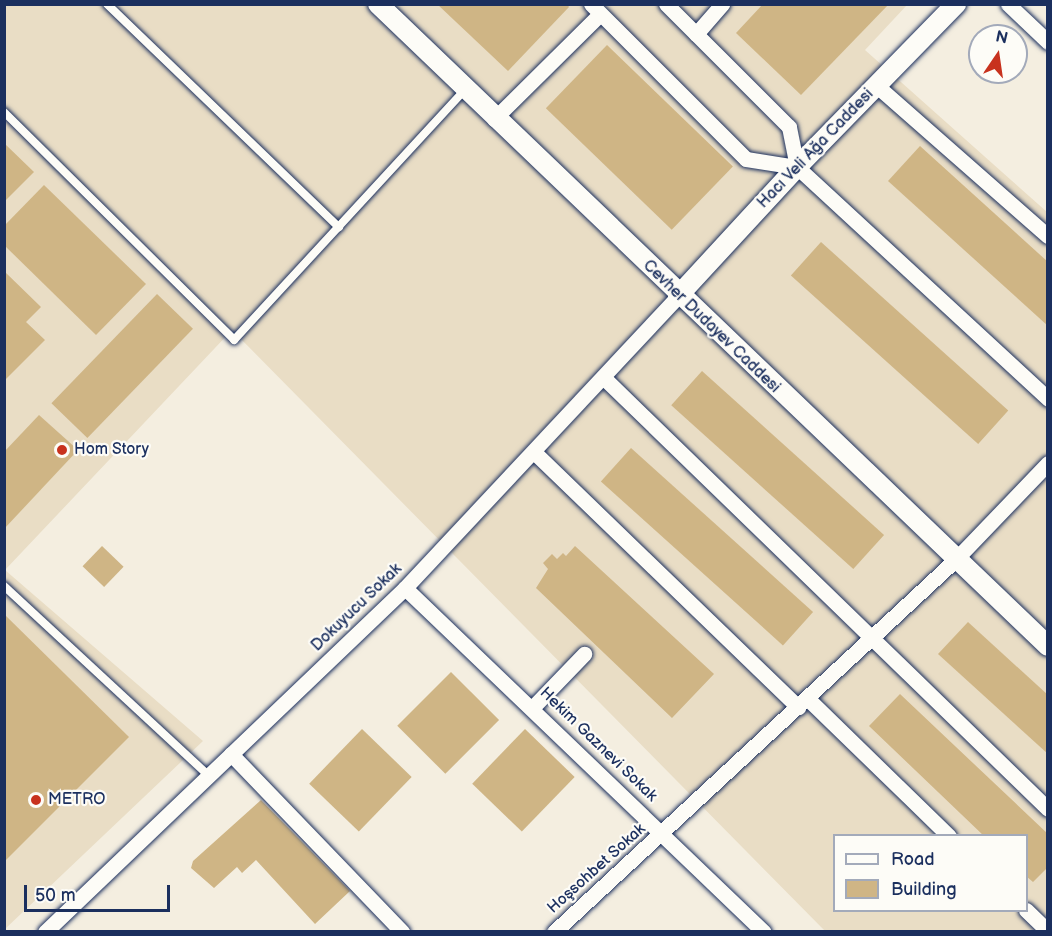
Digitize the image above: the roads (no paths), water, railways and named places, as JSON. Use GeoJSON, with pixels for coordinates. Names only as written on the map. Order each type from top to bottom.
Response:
{"type":"FeatureCollection","features":[{"type":"Feature","properties":{"kind":"street","name":"Cevher Dudayev Caddesi"},"geometry":{"type":"LineString","coordinates":[[378,4],[678,296],[1047,646]]}},
{"type":"Feature","properties":{"kind":"street"},"geometry":{"type":"LineString","coordinates":[[666,4],[789,127],[797,167]]}},
{"type":"Feature","properties":{"kind":"street"},"geometry":{"type":"LineString","coordinates":[[696,34],[722,4]]}},
{"type":"Feature","properties":{"kind":"street","name":"Hacı Veli Ağa Caddesi"},"geometry":{"type":"LineString","coordinates":[[678,296],[797,167],[956,4]]}},
{"type":"Feature","properties":{"kind":"street"},"geometry":{"type":"LineString","coordinates":[[1008,4],[1047,42]]}},
{"type":"Feature","properties":{"kind":"street"},"geometry":{"type":"LineString","coordinates":[[494,119],[595,9],[746,159],[797,167],[1047,399]]}},
{"type":"Feature","properties":{"kind":"street"},"geometry":{"type":"LineString","coordinates":[[877,86],[1047,236]]}},
{"type":"Feature","properties":{"kind":"street","name":"Dokuyucu Sokak"},"geometry":{"type":"LineString","coordinates":[[48,930],[405,588],[534,453],[678,296]]}},
{"type":"Feature","properties":{"kind":"street"},"geometry":{"type":"LineString","coordinates":[[603,378],[1047,808]]}},
{"type":"Feature","properties":{"kind":"street"},"geometry":{"type":"LineString","coordinates":[[534,453],[802,703],[947,834]]}},
{"type":"Feature","properties":{"kind":"street","name":"Hoşsohbet Sokak"},"geometry":{"type":"LineString","coordinates":[[554,932],[664,833],[955,560],[1047,463]]}},
{"type":"Feature","properties":{"kind":"street","name":"Hekim Gaznevi Sokak"},"geometry":{"type":"LineString","coordinates":[[405,588],[533,707],[764,932]]}},
{"type":"Feature","properties":{"kind":"street"},"geometry":{"type":"LineString","coordinates":[[533,707],[584,654]]}},
{"type":"Feature","properties":{"kind":"street"},"geometry":{"type":"LineString","coordinates":[[231,754],[402,932]]}},
{"type":"Feature","properties":{"kind":"street"},"geometry":{"type":"LineString","coordinates":[[1028,912],[1047,931]]}},
{"type":"Feature","properties":{"kind":"lane"},"geometry":{"type":"LineString","coordinates":[[107,4],[339,227]]}},
{"type":"Feature","properties":{"kind":"lane"},"geometry":{"type":"LineString","coordinates":[[4,112],[234,340],[465,90]]}},
{"type":"Feature","properties":{"kind":"lane"},"geometry":{"type":"LineString","coordinates":[[4,586],[209,776]]}},
{"type":"Feature","properties":{"kind":"place","name":"Hom Story"},"geometry":{"type":"Point","coordinates":[62,450]}},
{"type":"Feature","properties":{"kind":"place","name":"METRO"},"geometry":{"type":"Point","coordinates":[36,800]}}]}
